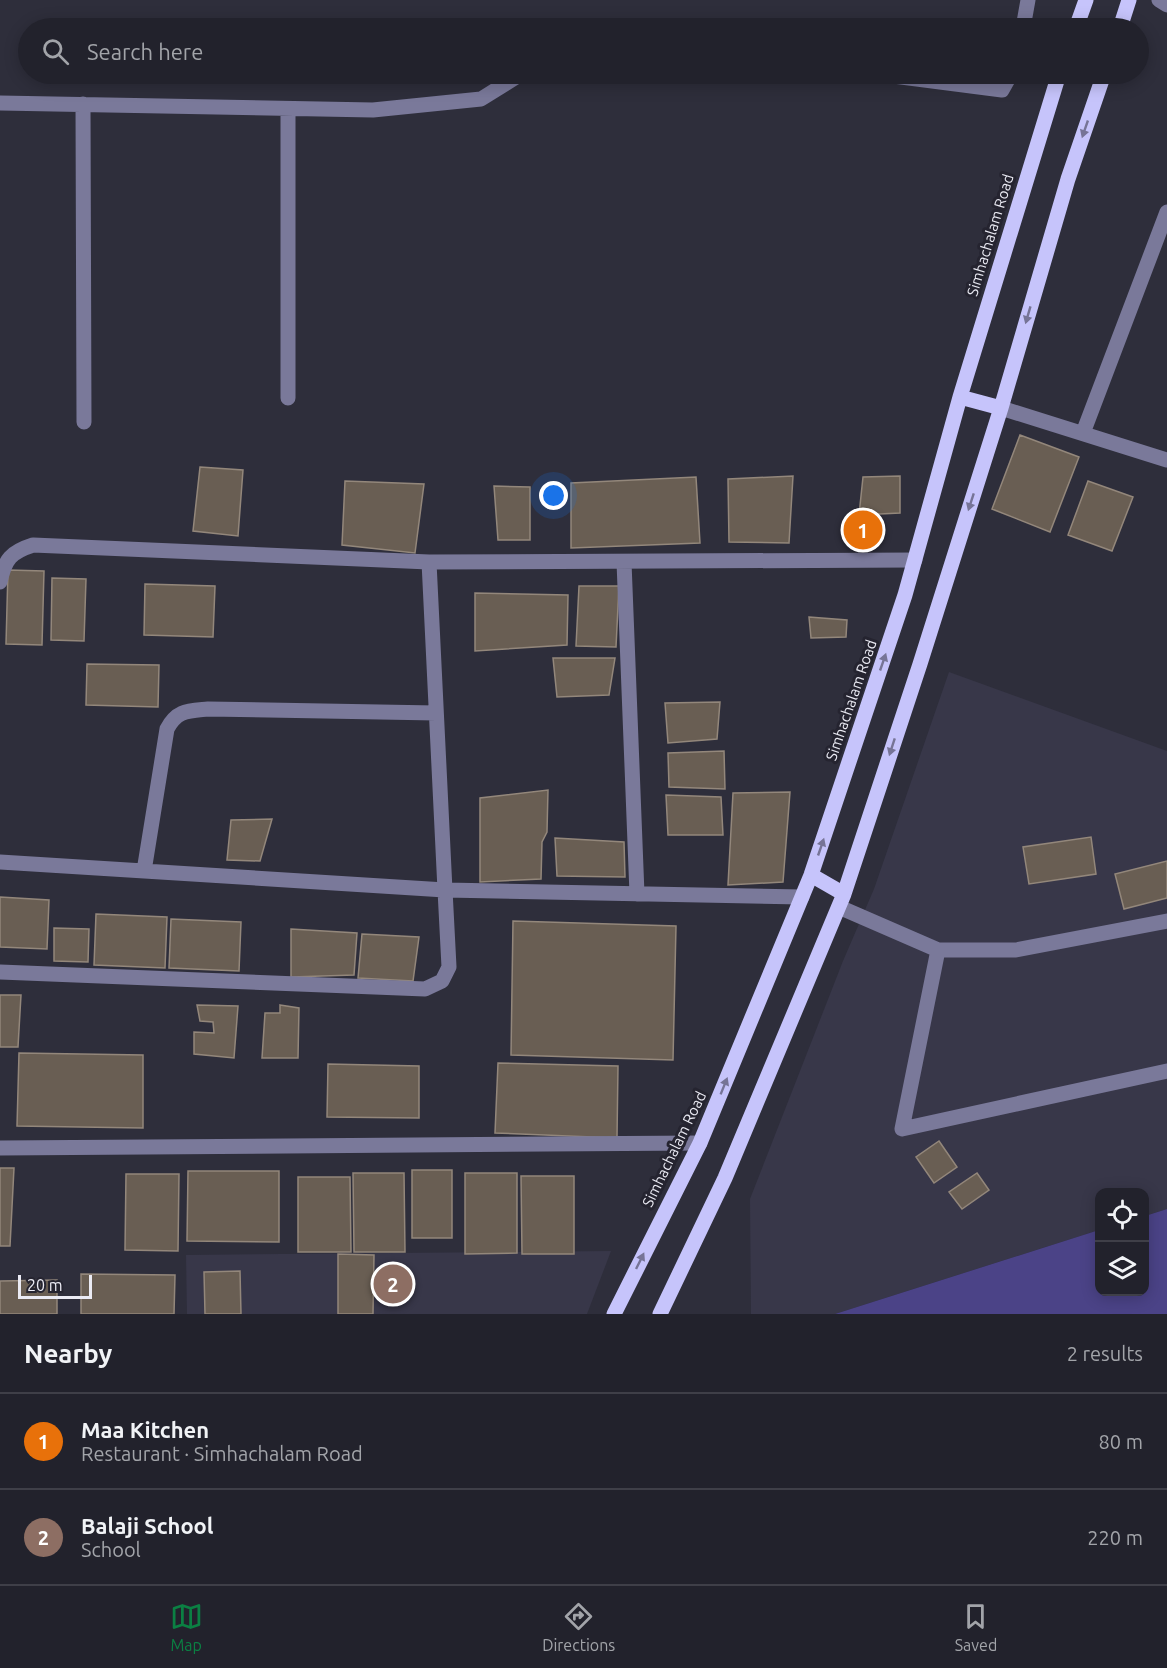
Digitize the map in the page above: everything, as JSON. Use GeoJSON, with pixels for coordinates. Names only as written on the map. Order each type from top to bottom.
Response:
{"type":"FeatureCollection","features":[{"type":"Feature","properties":{"kind":"main road"},"geometry":{"type":"LineString","coordinates":[[1080,18],[1086,0]]}},
{"type":"Feature","properties":{"kind":"main road"},"geometry":{"type":"LineString","coordinates":[[1123,18],[1129,0]]}},
{"type":"Feature","properties":{"kind":"main road","name":"Simhachalam Road"},"geometry":{"type":"LineString","coordinates":[[614,1314],[700,1143],[811,875],[905,595],[960,397],[1056,84]]}},
{"type":"Feature","properties":{"kind":"main road"},"geometry":{"type":"LineString","coordinates":[[660,1314],[725,1178],[841,901],[920,664],[1001,408],[1068,179],[1101,84]]}},
{"type":"Feature","properties":{"kind":"main road"},"geometry":{"type":"LineString","coordinates":[[960,397],[1001,408]]}},
{"type":"Feature","properties":{"kind":"main road"},"geometry":{"type":"LineString","coordinates":[[811,875],[841,901]]}},
{"type":"Feature","properties":{"kind":"street"},"geometry":{"type":"LineString","coordinates":[[1025,18],[1028,0]]}},
{"type":"Feature","properties":{"kind":"street"},"geometry":{"type":"LineString","coordinates":[[1159,0],[1167,5]]}},
{"type":"Feature","properties":{"kind":"street"},"geometry":{"type":"LineString","coordinates":[[0,103],[373,110],[481,99],[505,84]]}},
{"type":"Feature","properties":{"kind":"street"},"geometry":{"type":"LineString","coordinates":[[956,84],[1002,90],[1005,84]]}},
{"type":"Feature","properties":{"kind":"street"},"geometry":{"type":"LineString","coordinates":[[83,104],[84,422]]}},
{"type":"Feature","properties":{"kind":"street"},"geometry":{"type":"LineString","coordinates":[[288,109],[288,398]]}},
{"type":"Feature","properties":{"kind":"street"},"geometry":{"type":"LineString","coordinates":[[1083,433],[1167,212]]}},
{"type":"Feature","properties":{"kind":"street"},"geometry":{"type":"LineString","coordinates":[[1001,408],[1167,460]]}},
{"type":"Feature","properties":{"kind":"street"},"geometry":{"type":"LineString","coordinates":[[0,582],[7,559],[18,549],[33,544],[429,562],[915,560]]}},
{"type":"Feature","properties":{"kind":"street"},"geometry":{"type":"LineString","coordinates":[[0,972],[425,989],[442,981],[448,967],[429,562]]}},
{"type":"Feature","properties":{"kind":"street"},"geometry":{"type":"LineString","coordinates":[[624,562],[637,894]]}},
{"type":"Feature","properties":{"kind":"street"},"geometry":{"type":"LineString","coordinates":[[144,871],[167,729],[173,718],[186,711],[208,709],[436,713]]}},
{"type":"Feature","properties":{"kind":"street"},"geometry":{"type":"LineString","coordinates":[[0,862],[445,890],[802,897]]}},
{"type":"Feature","properties":{"kind":"street"},"geometry":{"type":"LineString","coordinates":[[841,901],[938,950],[1016,950],[1167,921]]}},
{"type":"Feature","properties":{"kind":"street"},"geometry":{"type":"LineString","coordinates":[[938,950],[902,1129],[1167,1071]]}},
{"type":"Feature","properties":{"kind":"street"},"geometry":{"type":"LineString","coordinates":[[0,1148],[700,1143]]}},
{"type":"Feature","properties":{"kind":"shaded area"},"geometry":{"type":"Polygon","coordinates":[[[949,672],[1167,751],[1167,1209],[1149,1215],[1149,1188],[1095,1188],[1095,1231],[835,1314],[751,1314],[750,1199],[843,961],[874,889],[949,672]]]}},
{"type":"Feature","properties":{"kind":"shaded area"},"geometry":{"type":"Polygon","coordinates":[[[1167,1209],[1167,1314],[835,1314],[1095,1231],[1095,1296],[1149,1296],[1149,1215],[1167,1209]]]}},
{"type":"Feature","properties":{"kind":"shaded area"},"geometry":{"type":"Polygon","coordinates":[[[611,1251],[587,1314],[187,1314],[186,1255],[611,1251]]]}},
{"type":"Feature","properties":{"kind":"building"},"geometry":{"type":"Polygon","coordinates":[[[1020,435],[1079,457],[1050,532],[992,509],[1020,435]]]}},
{"type":"Feature","properties":{"kind":"building"},"geometry":{"type":"Polygon","coordinates":[[[200,467],[243,470],[238,536],[193,531],[200,467]]]}},
{"type":"Feature","properties":{"kind":"building"},"geometry":{"type":"Polygon","coordinates":[[[793,476],[789,543],[729,542],[728,479],[793,476]]]}},
{"type":"Feature","properties":{"kind":"building"},"geometry":{"type":"Polygon","coordinates":[[[900,476],[900,513],[859,515],[863,477],[900,476]]]}},
{"type":"Feature","properties":{"kind":"building"},"geometry":{"type":"Polygon","coordinates":[[[696,477],[700,543],[571,548],[571,483],[696,477]]]}},
{"type":"Feature","properties":{"kind":"building"},"geometry":{"type":"Polygon","coordinates":[[[345,481],[424,484],[415,553],[342,545],[345,481]]]}},
{"type":"Feature","properties":{"kind":"building"},"geometry":{"type":"Polygon","coordinates":[[[1088,481],[1133,497],[1112,551],[1068,535],[1088,481]]]}},
{"type":"Feature","properties":{"kind":"building"},"geometry":{"type":"Polygon","coordinates":[[[494,486],[530,487],[530,540],[498,540],[494,486]]]}},
{"type":"Feature","properties":{"kind":"building"},"geometry":{"type":"Polygon","coordinates":[[[8,570],[44,571],[42,645],[6,644],[8,570]]]}},
{"type":"Feature","properties":{"kind":"building"},"geometry":{"type":"Polygon","coordinates":[[[52,578],[86,579],[84,641],[51,640],[52,578]]]}},
{"type":"Feature","properties":{"kind":"building"},"geometry":{"type":"Polygon","coordinates":[[[145,584],[215,586],[213,637],[144,635],[145,584]]]}},
{"type":"Feature","properties":{"kind":"building"},"geometry":{"type":"Polygon","coordinates":[[[579,586],[619,586],[616,647],[576,646],[579,586]]]}},
{"type":"Feature","properties":{"kind":"building"},"geometry":{"type":"Polygon","coordinates":[[[475,593],[568,595],[567,645],[475,651],[475,593]]]}},
{"type":"Feature","properties":{"kind":"building"},"geometry":{"type":"Polygon","coordinates":[[[809,617],[847,620],[846,637],[811,638],[809,617]]]}},
{"type":"Feature","properties":{"kind":"building"},"geometry":{"type":"Polygon","coordinates":[[[553,658],[615,658],[609,695],[557,697],[553,658]]]}},
{"type":"Feature","properties":{"kind":"building"},"geometry":{"type":"Polygon","coordinates":[[[87,664],[159,665],[158,707],[86,705],[87,664]]]}},
{"type":"Feature","properties":{"kind":"building"},"geometry":{"type":"Polygon","coordinates":[[[720,702],[717,739],[668,743],[665,703],[720,702]]]}},
{"type":"Feature","properties":{"kind":"building"},"geometry":{"type":"Polygon","coordinates":[[[724,751],[725,789],[669,787],[668,753],[724,751]]]}},
{"type":"Feature","properties":{"kind":"building"},"geometry":{"type":"Polygon","coordinates":[[[548,790],[547,832],[542,842],[541,879],[480,882],[480,798],[548,790]]]}},
{"type":"Feature","properties":{"kind":"building"},"geometry":{"type":"Polygon","coordinates":[[[790,792],[783,882],[728,885],[733,793],[790,792]]]}},
{"type":"Feature","properties":{"kind":"building"},"geometry":{"type":"Polygon","coordinates":[[[666,795],[721,797],[723,835],[668,835],[666,795]]]}},
{"type":"Feature","properties":{"kind":"building"},"geometry":{"type":"Polygon","coordinates":[[[272,819],[260,861],[227,860],[231,820],[272,819]]]}},
{"type":"Feature","properties":{"kind":"building"},"geometry":{"type":"Polygon","coordinates":[[[1091,837],[1096,874],[1029,884],[1023,847],[1091,837]]]}},
{"type":"Feature","properties":{"kind":"building"},"geometry":{"type":"Polygon","coordinates":[[[555,838],[624,842],[625,877],[557,876],[555,838]]]}},
{"type":"Feature","properties":{"kind":"building"},"geometry":{"type":"Polygon","coordinates":[[[1167,861],[1167,898],[1124,909],[1115,874],[1167,861]]]}},
{"type":"Feature","properties":{"kind":"building"},"geometry":{"type":"Polygon","coordinates":[[[0,897],[49,900],[47,949],[0,947],[0,897]]]}},
{"type":"Feature","properties":{"kind":"building"},"geometry":{"type":"Polygon","coordinates":[[[96,914],[167,917],[165,968],[94,965],[96,914]]]}},
{"type":"Feature","properties":{"kind":"building"},"geometry":{"type":"Polygon","coordinates":[[[171,919],[241,922],[239,971],[169,968],[171,919]]]}},
{"type":"Feature","properties":{"kind":"building"},"geometry":{"type":"Polygon","coordinates":[[[513,921],[676,926],[673,1060],[511,1055],[513,921]]]}},
{"type":"Feature","properties":{"kind":"building"},"geometry":{"type":"Polygon","coordinates":[[[54,928],[89,929],[88,962],[54,961],[54,928]]]}},
{"type":"Feature","properties":{"kind":"building"},"geometry":{"type":"Polygon","coordinates":[[[291,929],[357,933],[354,975],[291,977],[291,929]]]}},
{"type":"Feature","properties":{"kind":"building"},"geometry":{"type":"Polygon","coordinates":[[[362,934],[419,937],[413,981],[358,978],[362,934]]]}},
{"type":"Feature","properties":{"kind":"building"},"geometry":{"type":"Polygon","coordinates":[[[0,995],[21,995],[18,1047],[0,1047],[0,995]]]}},
{"type":"Feature","properties":{"kind":"building"},"geometry":{"type":"Polygon","coordinates":[[[197,1005],[238,1006],[234,1058],[194,1054],[194,1032],[214,1033],[213,1022],[200,1021],[197,1005]]]}},
{"type":"Feature","properties":{"kind":"building"},"geometry":{"type":"Polygon","coordinates":[[[280,1005],[299,1008],[298,1058],[262,1058],[265,1013],[280,1013],[280,1005]]]}},
{"type":"Feature","properties":{"kind":"building"},"geometry":{"type":"Polygon","coordinates":[[[19,1053],[143,1055],[143,1128],[17,1126],[19,1053]]]}},
{"type":"Feature","properties":{"kind":"building"},"geometry":{"type":"Polygon","coordinates":[[[498,1063],[618,1066],[617,1138],[495,1133],[498,1063]]]}},
{"type":"Feature","properties":{"kind":"building"},"geometry":{"type":"Polygon","coordinates":[[[328,1064],[419,1066],[419,1118],[327,1117],[328,1064]]]}},
{"type":"Feature","properties":{"kind":"building"},"geometry":{"type":"Polygon","coordinates":[[[939,1141],[957,1167],[934,1183],[916,1157],[939,1141]]]}},
{"type":"Feature","properties":{"kind":"building"},"geometry":{"type":"Polygon","coordinates":[[[0,1168],[14,1168],[10,1246],[0,1246],[0,1168]]]}},
{"type":"Feature","properties":{"kind":"building"},"geometry":{"type":"Polygon","coordinates":[[[412,1170],[452,1170],[452,1238],[412,1238],[412,1170]]]}},
{"type":"Feature","properties":{"kind":"building"},"geometry":{"type":"Polygon","coordinates":[[[188,1171],[279,1171],[279,1242],[187,1241],[188,1171]]]}},
{"type":"Feature","properties":{"kind":"building"},"geometry":{"type":"Polygon","coordinates":[[[353,1173],[404,1173],[405,1252],[354,1252],[353,1173]]]}},
{"type":"Feature","properties":{"kind":"building"},"geometry":{"type":"Polygon","coordinates":[[[465,1173],[517,1173],[517,1253],[465,1254],[465,1173]]]}},
{"type":"Feature","properties":{"kind":"building"},"geometry":{"type":"Polygon","coordinates":[[[977,1173],[989,1190],[962,1209],[949,1192],[977,1173]]]}},
{"type":"Feature","properties":{"kind":"building"},"geometry":{"type":"Polygon","coordinates":[[[126,1174],[179,1174],[178,1251],[125,1250],[126,1174]]]}},
{"type":"Feature","properties":{"kind":"building"},"geometry":{"type":"Polygon","coordinates":[[[521,1176],[574,1176],[574,1254],[522,1254],[521,1176]]]}},
{"type":"Feature","properties":{"kind":"building"},"geometry":{"type":"Polygon","coordinates":[[[298,1177],[350,1177],[351,1252],[298,1252],[298,1177]]]}},
{"type":"Feature","properties":{"kind":"building"},"geometry":{"type":"Polygon","coordinates":[[[338,1254],[374,1255],[373,1314],[338,1314],[338,1254]]]}},
{"type":"Feature","properties":{"kind":"building"},"geometry":{"type":"Polygon","coordinates":[[[240,1271],[241,1314],[205,1314],[204,1272],[240,1271]]]}},
{"type":"Feature","properties":{"kind":"building"},"geometry":{"type":"Polygon","coordinates":[[[81,1274],[175,1275],[174,1314],[81,1314],[81,1274]]]}},
{"type":"Feature","properties":{"kind":"building"},"geometry":{"type":"Polygon","coordinates":[[[57,1280],[57,1314],[0,1314],[0,1281],[57,1280]]]}},
{"type":"Feature","properties":{"kind":"place","name":"Maa Kitchen"},"geometry":{"type":"Point","coordinates":[863,530]}},
{"type":"Feature","properties":{"kind":"place","name":"Balaji School"},"geometry":{"type":"Point","coordinates":[393,1284]}}]}
